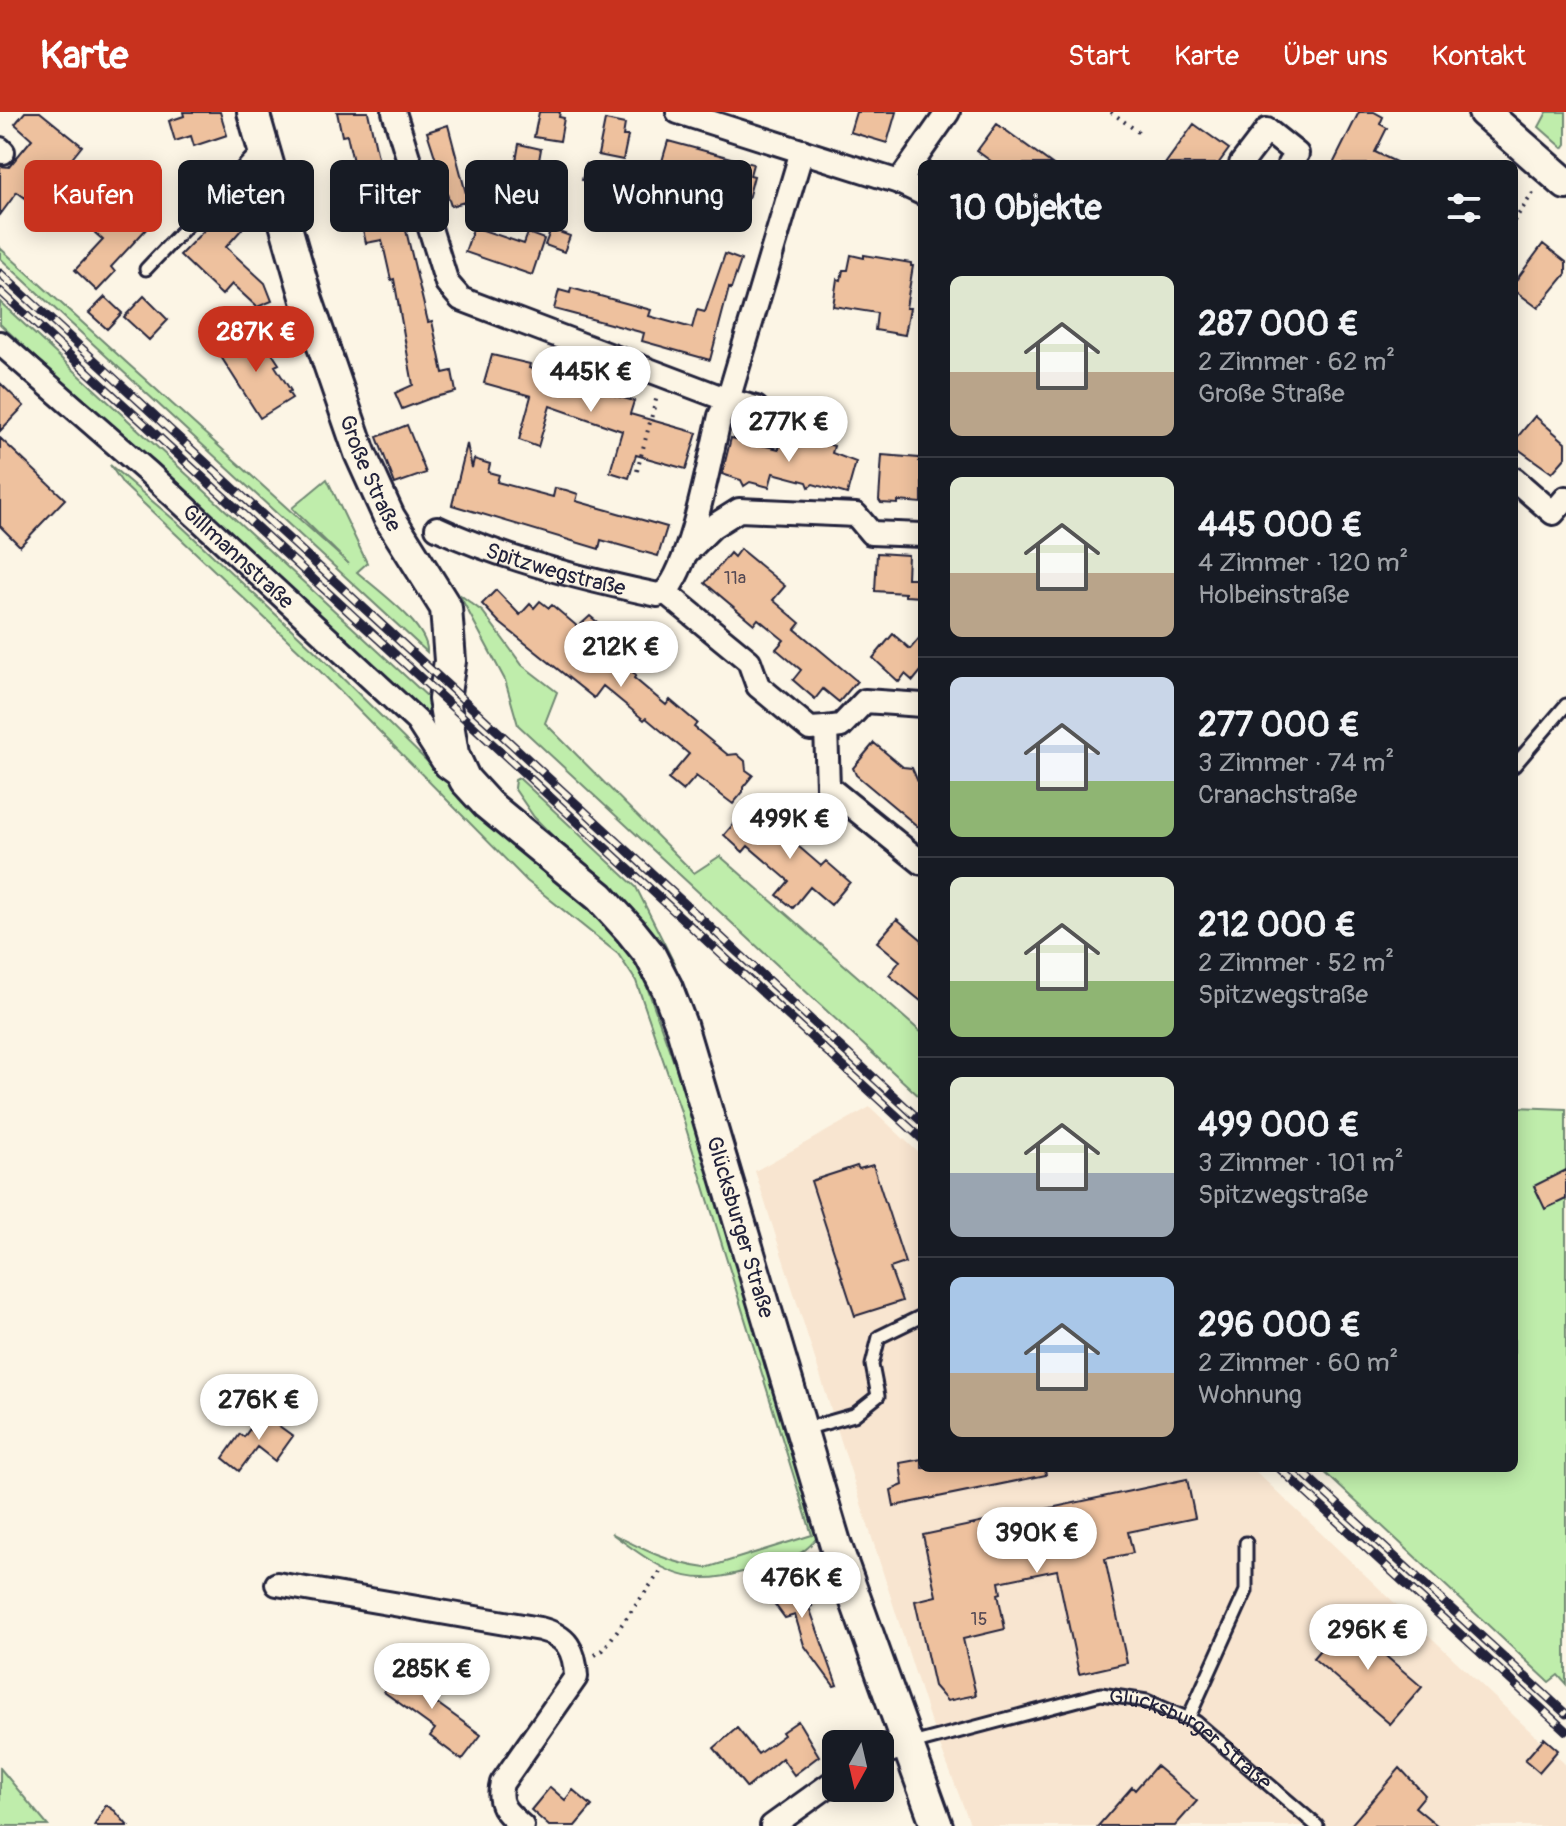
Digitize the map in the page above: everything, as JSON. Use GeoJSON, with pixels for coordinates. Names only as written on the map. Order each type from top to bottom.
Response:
{"type":"FeatureCollection","features":[{"type":"Feature","properties":{"kind":"main road","name":"Große Straße"},"geometry":{"type":"LineString","coordinates":[[253,112],[307,300],[360,453],[389,517],[446,608],[450,661],[444,699],[453,754],[465,780]]}},
{"type":"Feature","properties":{"kind":"main road"},"geometry":{"type":"LineString","coordinates":[[1484,112],[1557,176]]}},
{"type":"Feature","properties":{"kind":"main road","name":"Glücksburger Straße"},"geometry":{"type":"LineString","coordinates":[[465,780],[487,804],[600,897],[650,955],[667,988],[685,1039],[889,1730]]}},
{"type":"Feature","properties":{"kind":"main road","name":"Glücksburger Straße"},"geometry":{"type":"LineString","coordinates":[[894,1749],[937,1826]]}},
{"type":"Feature","properties":{"kind":"street"},"geometry":{"type":"LineString","coordinates":[[394,112],[447,283],[461,299],[756,408]]}},
{"type":"Feature","properties":{"kind":"street"},"geometry":{"type":"LineString","coordinates":[[678,112],[899,182],[918,191]]}},
{"type":"Feature","properties":{"kind":"street"},"geometry":{"type":"LineString","coordinates":[[899,182],[948,112]]}},
{"type":"Feature","properties":{"kind":"street"},"geometry":{"type":"LineString","coordinates":[[1244,160],[1267,130],[1297,154],[1292,160]]}},
{"type":"Feature","properties":{"kind":"street"},"geometry":{"type":"LineString","coordinates":[[802,151],[728,400],[720,416],[686,552],[673,583],[665,592],[749,661],[758,686],[810,729],[841,726],[865,701],[918,705]]}},
{"type":"Feature","properties":{"kind":"street","name":"Gillmannstraße"},"geometry":{"type":"LineString","coordinates":[[0,343],[149,473],[417,721],[446,766],[465,780]]}},
{"type":"Feature","properties":{"kind":"street"},"geometry":{"type":"LineString","coordinates":[[1518,482],[1553,513],[1566,498]]}},
{"type":"Feature","properties":{"kind":"street"},"geometry":{"type":"LineString","coordinates":[[686,552],[712,527],[739,510],[856,515],[871,533],[918,535]]}},
{"type":"Feature","properties":{"kind":"street","name":"Spitzwegstraße"},"geometry":{"type":"LineString","coordinates":[[437,528],[475,546],[658,595],[665,592]]}},
{"type":"Feature","properties":{"kind":"street"},"geometry":{"type":"LineString","coordinates":[[826,728],[828,787],[918,860]]}},
{"type":"Feature","properties":{"kind":"street"},"geometry":{"type":"LineString","coordinates":[[277,1584],[540,1629],[555,1633],[566,1641],[575,1659],[576,1677],[502,1783],[499,1794],[504,1810],[522,1826]]}},
{"type":"Feature","properties":{"kind":"street"},"geometry":{"type":"LineString","coordinates":[[772,1826],[822,1790]]}},
{"type":"Feature","properties":{"kind":"lane"},"geometry":{"type":"LineString","coordinates":[[146,269],[263,145]]}},
{"type":"Feature","properties":{"kind":"lane"},"geometry":{"type":"LineString","coordinates":[[1518,761],[1566,705]]}},
{"type":"Feature","properties":{"kind":"lane"},"geometry":{"type":"LineString","coordinates":[[801,1431],[854,1415],[878,1396],[872,1365],[879,1337],[918,1318]]}},
{"type":"Feature","properties":{"kind":"lane"},"geometry":{"type":"LineString","coordinates":[[1189,1717],[1246,1591],[1246,1543]]}},
{"type":"Feature","properties":{"kind":"lane","name":"Glücksburger Straße"},"geometry":{"type":"LineString","coordinates":[[894,1749],[1101,1694],[1147,1701],[1189,1717],[1317,1826]]}},
{"type":"Feature","properties":{"kind":"path"},"geometry":{"type":"LineString","coordinates":[[1111,112],[1141,134]]}},
{"type":"Feature","properties":{"kind":"path"},"geometry":{"type":"LineString","coordinates":[[1518,217],[1557,176]]}},
{"type":"Feature","properties":{"kind":"path"},"geometry":{"type":"LineString","coordinates":[[637,471],[662,375]]}},
{"type":"Feature","properties":{"kind":"path"},"geometry":{"type":"LineString","coordinates":[[575,1659],[603,1650],[660,1572]]}},
{"type":"Feature","properties":{"kind":"shaded area"},"geometry":{"type":"Polygon","coordinates":[[[870,1107],[918,1152],[918,1472],[1256,1472],[1566,1765],[1566,1826],[971,1826],[930,1720],[755,1171],[870,1107]]]}},
{"type":"Feature","properties":{"kind":"green space"},"geometry":{"type":"Polygon","coordinates":[[[1547,112],[1566,112],[1566,144],[1563,148],[1539,127],[1547,112]]]}},
{"type":"Feature","properties":{"kind":"green space"},"geometry":{"type":"Polygon","coordinates":[[[0,248],[349,564],[292,508],[327,479],[367,563],[357,572],[411,620],[420,631],[427,652],[0,258],[0,248]]]}},
{"type":"Feature","properties":{"kind":"green space"},"geometry":{"type":"Polygon","coordinates":[[[0,302],[428,697],[431,707],[425,718],[0,324],[0,302]]]}},
{"type":"Feature","properties":{"kind":"green space"},"geometry":{"type":"Polygon","coordinates":[[[110,465],[179,524],[318,654],[445,779],[601,918],[641,970],[688,1102],[818,1536],[803,1551],[744,1571],[703,1578],[670,1571],[611,1533],[669,1559],[706,1568],[812,1535],[680,1109],[636,981],[618,954],[527,881],[309,660],[123,484],[110,465]]]}},
{"type":"Feature","properties":{"kind":"green space"},"geometry":{"type":"Polygon","coordinates":[[[459,594],[483,612],[522,665],[557,692],[545,723],[694,873],[720,856],[918,1029],[918,1095],[518,725],[505,680],[459,594]]]}},
{"type":"Feature","properties":{"kind":"green space"},"geometry":{"type":"Polygon","coordinates":[[[519,778],[636,887],[674,963],[738,1157],[732,1156],[601,885],[534,817],[514,788],[515,780],[519,778]]]}},
{"type":"Feature","properties":{"kind":"green space"},"geometry":{"type":"Polygon","coordinates":[[[1518,1107],[1566,1109],[1566,1684],[1558,1675],[1549,1682],[1324,1472],[1518,1472],[1518,1107]]]}},
{"type":"Feature","properties":{"kind":"green space"},"geometry":{"type":"Polygon","coordinates":[[[0,1768],[48,1826],[0,1826],[0,1768]]]}},
{"type":"Feature","properties":{"kind":"building"},"geometry":{"type":"Polygon","coordinates":[[[25,112],[40,112],[82,146],[71,160],[24,160],[24,197],[17,192],[0,215],[0,166],[9,167],[32,139],[15,124],[25,112]]]}},
{"type":"Feature","properties":{"kind":"building"},"geometry":{"type":"Polygon","coordinates":[[[183,112],[220,112],[227,135],[194,146],[191,136],[175,141],[169,121],[184,116],[183,112]]]}},
{"type":"Feature","properties":{"kind":"building"},"geometry":{"type":"Polygon","coordinates":[[[337,112],[368,112],[379,160],[353,160],[347,135],[342,136],[337,112]]]}},
{"type":"Feature","properties":{"kind":"building"},"geometry":{"type":"Polygon","coordinates":[[[539,112],[560,112],[559,117],[564,118],[560,141],[534,137],[539,112]]]}},
{"type":"Feature","properties":{"kind":"building"},"geometry":{"type":"Polygon","coordinates":[[[856,112],[896,112],[887,143],[850,132],[856,112]]]}},
{"type":"Feature","properties":{"kind":"building"},"geometry":{"type":"Polygon","coordinates":[[[1359,112],[1374,112],[1383,117],[1380,124],[1387,128],[1375,152],[1392,160],[1335,160],[1359,112]]]}},
{"type":"Feature","properties":{"kind":"building"},"geometry":{"type":"Polygon","coordinates":[[[605,120],[625,124],[623,136],[628,136],[623,160],[598,155],[605,120]]]}},
{"type":"Feature","properties":{"kind":"building"},"geometry":{"type":"Polygon","coordinates":[[[997,124],[1046,160],[989,160],[977,151],[997,124]]]}},
{"type":"Feature","properties":{"kind":"building"},"geometry":{"type":"Polygon","coordinates":[[[1194,124],[1229,149],[1221,160],[1168,160],[1194,124]]]}},
{"type":"Feature","properties":{"kind":"building"},"geometry":{"type":"Polygon","coordinates":[[[448,125],[465,190],[465,202],[451,206],[449,160],[436,160],[427,132],[448,125]]]}},
{"type":"Feature","properties":{"kind":"building"},"geometry":{"type":"Polygon","coordinates":[[[668,141],[738,160],[662,160],[668,141]]]}},
{"type":"Feature","properties":{"kind":"building"},"geometry":{"type":"Polygon","coordinates":[[[519,144],[541,149],[539,160],[516,160],[519,144]]]}},
{"type":"Feature","properties":{"kind":"building"},"geometry":{"type":"Polygon","coordinates":[[[144,232],[111,267],[115,272],[97,291],[75,270],[103,240],[95,233],[144,232]]]}},
{"type":"Feature","properties":{"kind":"building"},"geometry":{"type":"Polygon","coordinates":[[[202,232],[239,232],[226,247],[265,283],[272,301],[257,307],[232,284],[222,295],[180,255],[202,232]]]}},
{"type":"Feature","properties":{"kind":"building"},"geometry":{"type":"Polygon","coordinates":[[[363,232],[406,232],[428,322],[432,321],[443,373],[452,371],[456,392],[402,409],[395,393],[413,385],[394,279],[391,280],[382,240],[366,243],[363,232]]]}},
{"type":"Feature","properties":{"kind":"building"},"geometry":{"type":"Polygon","coordinates":[[[472,232],[489,232],[524,244],[528,233],[544,239],[532,275],[465,252],[472,232]]]}},
{"type":"Feature","properties":{"kind":"building"},"geometry":{"type":"Polygon","coordinates":[[[550,232],[570,236],[564,252],[545,245],[550,232]]]}},
{"type":"Feature","properties":{"kind":"building"},"geometry":{"type":"Polygon","coordinates":[[[1543,244],[1566,262],[1566,274],[1538,308],[1518,293],[1518,278],[1543,244]]]}},
{"type":"Feature","properties":{"kind":"building"},"geometry":{"type":"Polygon","coordinates":[[[725,254],[741,260],[729,288],[710,360],[642,341],[644,333],[554,309],[559,290],[570,293],[571,288],[651,310],[649,316],[692,328],[697,310],[705,312],[725,254]]]}},
{"type":"Feature","properties":{"kind":"building"},"geometry":{"type":"Polygon","coordinates":[[[851,255],[911,263],[906,308],[910,308],[905,335],[875,330],[877,313],[833,306],[837,279],[841,280],[843,270],[848,270],[851,255]]]}},
{"type":"Feature","properties":{"kind":"building"},"geometry":{"type":"Polygon","coordinates":[[[144,296],[168,320],[149,340],[124,317],[144,296]]]}},
{"type":"Feature","properties":{"kind":"building"},"geometry":{"type":"Polygon","coordinates":[[[105,297],[122,313],[107,329],[89,313],[105,297]]]}},
{"type":"Feature","properties":{"kind":"building"},"geometry":{"type":"Polygon","coordinates":[[[253,330],[266,351],[269,349],[279,364],[275,366],[291,391],[288,392],[292,398],[260,418],[218,352],[253,330]]]}},
{"type":"Feature","properties":{"kind":"building"},"geometry":{"type":"Polygon","coordinates":[[[492,355],[530,364],[529,368],[577,382],[578,377],[596,382],[595,385],[611,389],[610,394],[634,401],[630,414],[697,433],[686,469],[636,455],[629,478],[610,472],[622,431],[550,406],[538,447],[519,440],[531,396],[484,383],[492,355]]]}},
{"type":"Feature","properties":{"kind":"building"},"geometry":{"type":"Polygon","coordinates":[[[0,383],[24,406],[0,431],[0,383]]]}},
{"type":"Feature","properties":{"kind":"building"},"geometry":{"type":"Polygon","coordinates":[[[1535,416],[1566,443],[1566,457],[1552,473],[1518,449],[1518,436],[1535,416]]]}},
{"type":"Feature","properties":{"kind":"building"},"geometry":{"type":"Polygon","coordinates":[[[407,425],[426,473],[395,484],[377,437],[407,425]]]}},
{"type":"Feature","properties":{"kind":"building"},"geometry":{"type":"Polygon","coordinates":[[[0,438],[65,499],[20,546],[0,526],[0,438]]]}},
{"type":"Feature","properties":{"kind":"building"},"geometry":{"type":"Polygon","coordinates":[[[731,438],[779,449],[781,441],[806,446],[808,439],[834,446],[832,453],[856,462],[847,494],[813,484],[809,487],[807,482],[773,473],[769,487],[750,482],[744,486],[741,480],[722,474],[731,438]]]}},
{"type":"Feature","properties":{"kind":"building"},"geometry":{"type":"Polygon","coordinates":[[[467,444],[472,468],[474,459],[490,464],[488,472],[499,475],[497,482],[553,497],[555,488],[566,490],[578,494],[576,501],[667,527],[658,556],[601,540],[599,549],[452,505],[467,444]]]}},
{"type":"Feature","properties":{"kind":"building"},"geometry":{"type":"Polygon","coordinates":[[[882,455],[918,458],[918,503],[881,503],[882,455]]]}},
{"type":"Feature","properties":{"kind":"building"},"geometry":{"type":"Polygon","coordinates":[[[740,549],[785,586],[773,600],[800,623],[795,629],[857,681],[839,702],[823,689],[815,699],[793,680],[801,670],[776,649],[784,640],[758,619],[754,624],[705,583],[730,553],[734,557],[740,549]]]}},
{"type":"Feature","properties":{"kind":"building"},"geometry":{"type":"Polygon","coordinates":[[[877,553],[908,555],[907,578],[918,578],[918,597],[875,591],[877,553]]]}},
{"type":"Feature","properties":{"kind":"building"},"geometry":{"type":"Polygon","coordinates":[[[496,590],[520,615],[530,604],[534,608],[540,601],[549,608],[552,605],[578,627],[590,616],[608,631],[597,643],[666,705],[670,700],[697,723],[694,727],[728,755],[737,754],[745,761],[746,770],[753,775],[733,804],[696,776],[683,791],[668,779],[689,754],[603,686],[594,698],[500,623],[482,604],[496,590]]]}},
{"type":"Feature","properties":{"kind":"building"},"geometry":{"type":"Polygon","coordinates":[[[893,634],[910,649],[918,640],[918,675],[913,681],[905,674],[899,682],[873,658],[893,634]]]}},
{"type":"Feature","properties":{"kind":"building"},"geometry":{"type":"Polygon","coordinates":[[[874,743],[903,767],[912,768],[918,782],[918,827],[856,775],[853,768],[874,743]]]}},
{"type":"Feature","properties":{"kind":"building"},"geometry":{"type":"Polygon","coordinates":[[[784,818],[800,829],[791,840],[821,866],[826,861],[850,882],[831,905],[810,887],[793,908],[777,895],[789,881],[748,846],[743,852],[724,835],[738,819],[757,835],[769,821],[776,827],[784,818]]]}},
{"type":"Feature","properties":{"kind":"building"},"geometry":{"type":"Polygon","coordinates":[[[897,919],[918,937],[918,999],[889,975],[900,961],[877,942],[897,919]]]}},
{"type":"Feature","properties":{"kind":"building"},"geometry":{"type":"Polygon","coordinates":[[[873,1165],[905,1263],[890,1268],[902,1301],[855,1316],[811,1181],[857,1166],[859,1169],[873,1165]]]}},
{"type":"Feature","properties":{"kind":"building"},"geometry":{"type":"Polygon","coordinates":[[[1566,1170],[1566,1199],[1545,1209],[1534,1186],[1566,1170]]]}},
{"type":"Feature","properties":{"kind":"building"},"geometry":{"type":"Polygon","coordinates":[[[261,1413],[293,1436],[275,1461],[257,1447],[239,1471],[223,1458],[240,1434],[244,1437],[261,1413]]]}},
{"type":"Feature","properties":{"kind":"building"},"geometry":{"type":"Polygon","coordinates":[[[918,1460],[918,1472],[1046,1472],[1046,1475],[894,1506],[891,1490],[903,1485],[900,1463],[918,1460]]]}},
{"type":"Feature","properties":{"kind":"building"},"geometry":{"type":"Polygon","coordinates":[[[1187,1479],[1195,1518],[1128,1532],[1133,1553],[1105,1559],[1127,1663],[1079,1674],[1057,1570],[999,1582],[1001,1593],[998,1594],[1005,1629],[963,1639],[976,1695],[947,1701],[934,1686],[915,1601],[936,1596],[923,1535],[1187,1479]]]}},
{"type":"Feature","properties":{"kind":"building"},"geometry":{"type":"Polygon","coordinates":[[[803,1578],[812,1606],[809,1607],[837,1685],[834,1686],[804,1645],[795,1615],[785,1618],[765,1591],[803,1578]]]}},
{"type":"Feature","properties":{"kind":"building"},"geometry":{"type":"Polygon","coordinates":[[[1345,1621],[1422,1687],[1390,1724],[1313,1658],[1345,1621]]]}},
{"type":"Feature","properties":{"kind":"building"},"geometry":{"type":"Polygon","coordinates":[[[405,1663],[438,1686],[430,1698],[481,1735],[462,1760],[430,1736],[435,1729],[384,1692],[405,1663]]]}},
{"type":"Feature","properties":{"kind":"building"},"geometry":{"type":"Polygon","coordinates":[[[798,1721],[819,1756],[794,1775],[782,1758],[747,1788],[714,1748],[737,1728],[758,1754],[798,1721]]]}},
{"type":"Feature","properties":{"kind":"building"},"geometry":{"type":"Polygon","coordinates":[[[1544,1738],[1558,1750],[1539,1772],[1525,1760],[1544,1738]]]}},
{"type":"Feature","properties":{"kind":"building"},"geometry":{"type":"Polygon","coordinates":[[[1156,1766],[1197,1801],[1175,1826],[1098,1826],[1132,1787],[1135,1790],[1156,1766]]]}},
{"type":"Feature","properties":{"kind":"building"},"geometry":{"type":"Polygon","coordinates":[[[1400,1768],[1425,1795],[1415,1807],[1438,1826],[1350,1826],[1400,1768]]]}},
{"type":"Feature","properties":{"kind":"building"},"geometry":{"type":"Polygon","coordinates":[[[550,1787],[565,1800],[573,1790],[592,1806],[575,1826],[549,1826],[531,1810],[550,1787]]]}},
{"type":"Feature","properties":{"kind":"building"},"geometry":{"type":"Polygon","coordinates":[[[106,1805],[115,1811],[128,1826],[94,1826],[106,1805]]]}},
{"type":"Feature","properties":{"kind":"railway"},"geometry":{"type":"LineString","coordinates":[[0,273],[918,1118]]}},
{"type":"Feature","properties":{"kind":"railway"},"geometry":{"type":"LineString","coordinates":[[0,291],[918,1135]]}},
{"type":"Feature","properties":{"kind":"railway"},"geometry":{"type":"LineString","coordinates":[[1283,1472],[1566,1731]]}},
{"type":"Feature","properties":{"kind":"railway"},"geometry":{"type":"LineString","coordinates":[[1302,1472],[1566,1714]]}}]}
